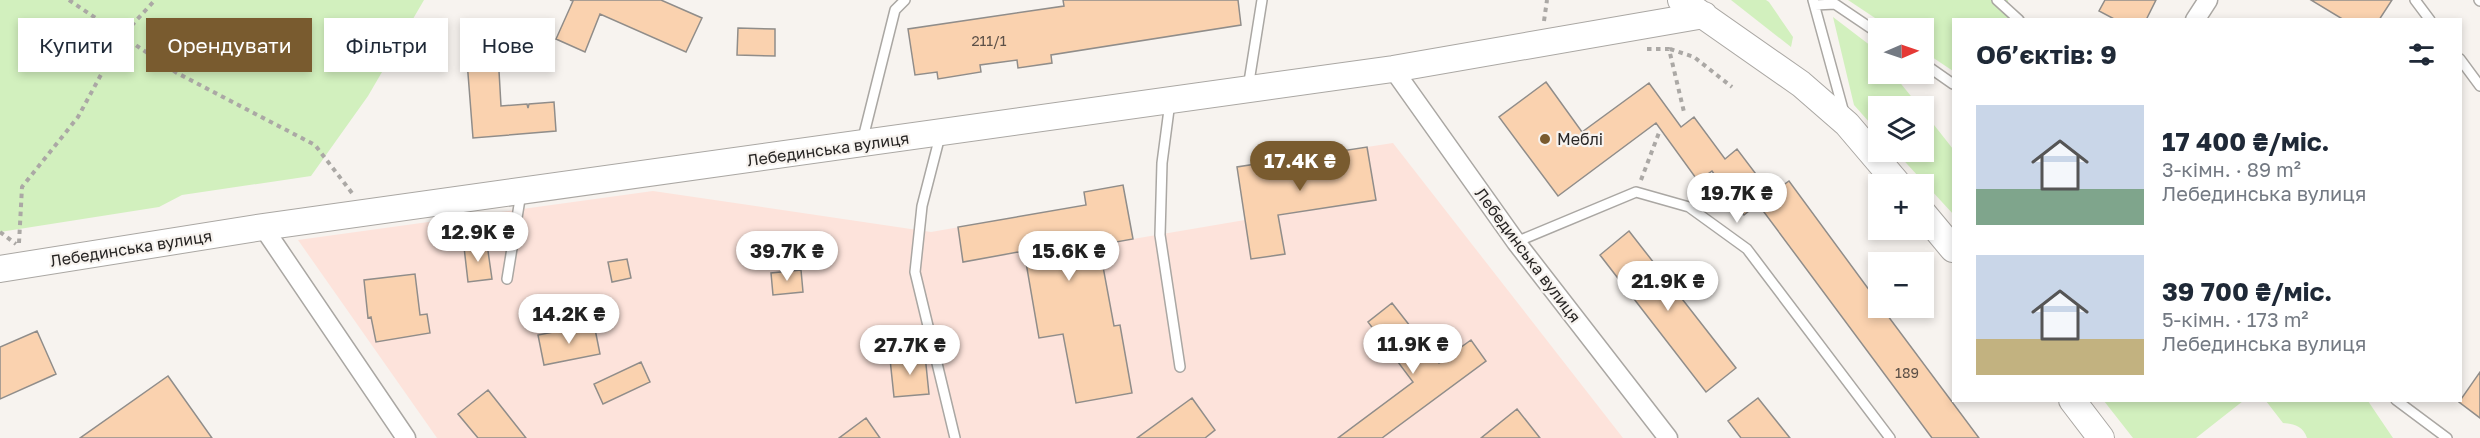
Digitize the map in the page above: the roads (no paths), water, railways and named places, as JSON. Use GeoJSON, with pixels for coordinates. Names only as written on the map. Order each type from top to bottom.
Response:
{"type":"FeatureCollection","features":[{"type":"Feature","properties":{"kind":"street"},"geometry":{"type":"LineString","coordinates":[[1681,0],[1801,84],[1847,124],[1890,174]]}},
{"type":"Feature","properties":{"kind":"street"},"geometry":{"type":"LineString","coordinates":[[2196,18],[2208,0]]}},
{"type":"Feature","properties":{"kind":"street","name":"Лебединська вулиця"},"geometry":{"type":"LineString","coordinates":[[0,269],[263,227],[1247,91],[1393,69],[1704,15]]}},
{"type":"Feature","properties":{"kind":"street","name":"Лебединська вулиця"},"geometry":{"type":"LineString","coordinates":[[1393,69],[1516,242],[1668,438]]}},
{"type":"Feature","properties":{"kind":"street"},"geometry":{"type":"LineString","coordinates":[[1934,226],[1952,248]]}},
{"type":"Feature","properties":{"kind":"street"},"geometry":{"type":"LineString","coordinates":[[263,227],[406,438]]}},
{"type":"Feature","properties":{"kind":"street"},"geometry":{"type":"LineString","coordinates":[[2074,402],[2101,438]]}},
{"type":"Feature","properties":{"kind":"lane"},"geometry":{"type":"LineString","coordinates":[[861,144],[895,10],[905,0]]}},
{"type":"Feature","properties":{"kind":"lane"},"geometry":{"type":"LineString","coordinates":[[1247,91],[1262,0]]}},
{"type":"Feature","properties":{"kind":"lane"},"geometry":{"type":"LineString","coordinates":[[1997,0],[2017,18]]}},
{"type":"Feature","properties":{"kind":"lane"},"geometry":{"type":"LineString","coordinates":[[2415,0],[2428,18]]}},
{"type":"Feature","properties":{"kind":"lane"},"geometry":{"type":"LineString","coordinates":[[1847,124],[1814,3],[1835,4],[1868,26]]}},
{"type":"Feature","properties":{"kind":"lane"},"geometry":{"type":"LineString","coordinates":[[2462,62],[2480,86]]}},
{"type":"Feature","properties":{"kind":"lane"},"geometry":{"type":"LineString","coordinates":[[1934,71],[1952,83]]}},
{"type":"Feature","properties":{"kind":"lane"},"geometry":{"type":"LineString","coordinates":[[1170,102],[1162,163],[1160,235],[1180,367]]}},
{"type":"Feature","properties":{"kind":"lane"},"geometry":{"type":"LineString","coordinates":[[940,133],[922,206],[915,272],[955,438]]}},
{"type":"Feature","properties":{"kind":"lane"},"geometry":{"type":"LineString","coordinates":[[507,279],[522,191]]}},
{"type":"Feature","properties":{"kind":"lane"},"geometry":{"type":"LineString","coordinates":[[1516,242],[1636,192],[1689,207],[1747,249],[1890,438]]}},
{"type":"Feature","properties":{"kind":"lane"},"geometry":{"type":"LineString","coordinates":[[2399,402],[2447,438]]}},
{"type":"Feature","properties":{"kind":"place","name":"Меблі"},"geometry":{"type":"Point","coordinates":[1545,139]}}]}
